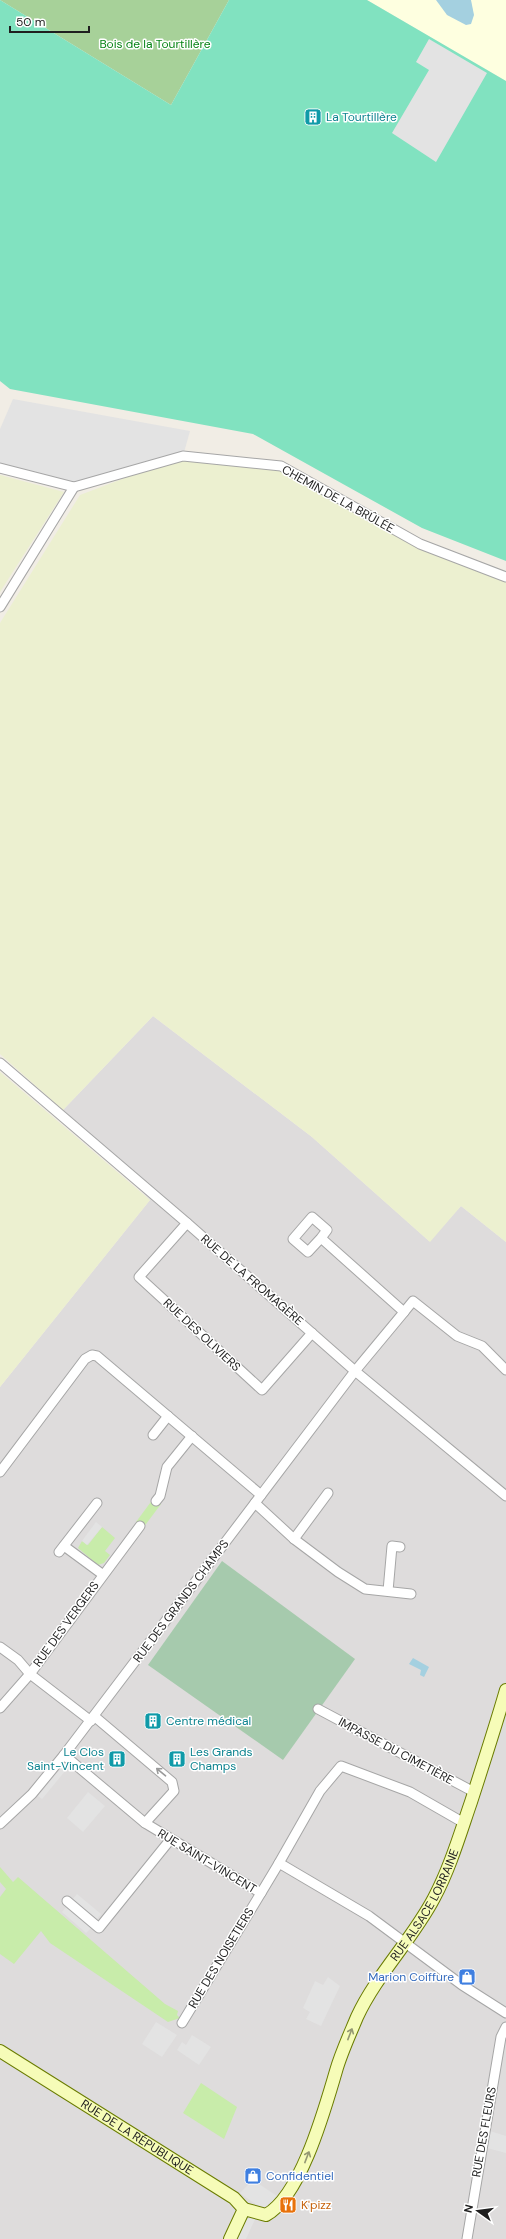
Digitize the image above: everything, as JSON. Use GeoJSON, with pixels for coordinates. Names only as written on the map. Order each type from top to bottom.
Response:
{"type":"FeatureCollection","features":[{"type":"Feature","properties":{"kind":"street","name":"CHEMIN DE LA BRÛLÉE"},"geometry":{"type":"LineString","coordinates":[[74,487],[183,456],[281,466],[420,544],[506,577]]}},
{"type":"Feature","properties":{"kind":"street"},"geometry":{"type":"LineString","coordinates":[[0,468],[74,487],[0,607]]}},
{"type":"Feature","properties":{"kind":"street","name":"RUE DE LA FROMAGÈRE"},"geometry":{"type":"LineString","coordinates":[[0,1063],[187,1223],[355,1371],[506,1496]]}},
{"type":"Feature","properties":{"kind":"street","name":"RUE DES OLIVIERS"},"geometry":{"type":"LineString","coordinates":[[187,1223],[139,1277],[262,1390],[312,1333]]}},
{"type":"Feature","properties":{"kind":"street"},"geometry":{"type":"LineString","coordinates":[[321,1238],[404,1312],[413,1301],[457,1336],[482,1346],[506,1370]]}},
{"type":"Feature","properties":{"kind":"street","name":"RUE DES GRANDS CHAMPS"},"geometry":{"type":"LineString","coordinates":[[0,1824],[32,1794],[64,1755],[355,1371],[404,1312]]}},
{"type":"Feature","properties":{"kind":"street"},"geometry":{"type":"LineString","coordinates":[[0,1472],[85,1359],[92,1355],[97,1356],[261,1495]]}},
{"type":"Feature","properties":{"kind":"street"},"geometry":{"type":"LineString","coordinates":[[153,1435],[168,1416]]}},
{"type":"Feature","properties":{"kind":"street"},"geometry":{"type":"LineString","coordinates":[[156,1501],[160,1496],[167,1467],[192,1436]]}},
{"type":"Feature","properties":{"kind":"street"},"geometry":{"type":"LineString","coordinates":[[294,1539],[328,1493]]}},
{"type":"Feature","properties":{"kind":"street","name":"RUE DES VERGERS"},"geometry":{"type":"LineString","coordinates":[[96,1503],[62,1549],[102,1574]]}},
{"type":"Feature","properties":{"kind":"street"},"geometry":{"type":"LineString","coordinates":[[255,1503],[294,1539],[338,1572],[365,1589],[411,1594]]}},
{"type":"Feature","properties":{"kind":"street","name":"RUE DES VERGERS"},"geometry":{"type":"LineString","coordinates":[[0,1708],[30,1674],[102,1574],[140,1526]]}},
{"type":"Feature","properties":{"kind":"street"},"geometry":{"type":"LineString","coordinates":[[388,1591],[392,1546],[400,1547]]}},
{"type":"Feature","properties":{"kind":"street","name":"RUE DES VERGERS"},"geometry":{"type":"LineString","coordinates":[[0,1647],[18,1660],[30,1674],[92,1719],[172,1782],[174,1791],[145,1823]]}},
{"type":"Feature","properties":{"kind":"street","name":"RUE ALSACE LORRAINE"},"geometry":{"type":"LineString","coordinates":[[244,2209],[266,2215],[274,2210],[280,2203],[304,2163],[331,2093],[336,2070],[364,2003],[376,1983],[406,1943],[435,1897],[464,1823],[503,1708],[506,1690]]}},
{"type":"Feature","properties":{"kind":"street","name":"IMPASSE DU CIMETIÈRE"},"geometry":{"type":"LineString","coordinates":[[318,1709],[474,1792]]}},
{"type":"Feature","properties":{"kind":"street","name":"RUE SAINT-VINCENT"},"geometry":{"type":"LineString","coordinates":[[64,1755],[145,1823],[170,1840],[261,1893],[320,1791],[341,1766],[410,1792],[464,1823]]}},
{"type":"Feature","properties":{"kind":"street"},"geometry":{"type":"LineString","coordinates":[[67,1901],[99,1928],[170,1840]]}},
{"type":"Feature","properties":{"kind":"street"},"geometry":{"type":"LineString","coordinates":[[279,1863],[369,1916],[506,2013]]}},
{"type":"Feature","properties":{"kind":"street","name":"RUE DES NOISETIERS"},"geometry":{"type":"LineString","coordinates":[[182,2023],[261,1893]]}},
{"type":"Feature","properties":{"kind":"street","name":"RUE DES FLEURS"},"geometry":{"type":"LineString","coordinates":[[467,2239],[501,2037],[506,2027]]}},
{"type":"Feature","properties":{"kind":"street","name":"RUE DE LA RÉPUBLIQUE"},"geometry":{"type":"LineString","coordinates":[[0,2051],[197,2174],[234,2198],[244,2209]]}},
{"type":"Feature","properties":{"kind":"street"},"geometry":{"type":"LineString","coordinates":[[230,2239],[244,2209]]}},
{"type":"Feature","properties":{"kind":"shaded area"},"geometry":{"type":"Polygon","coordinates":[[[367,0],[506,0],[506,81],[367,0]]]}},
{"type":"Feature","properties":{"kind":"shaded area"},"geometry":{"type":"Polygon","coordinates":[[[429,39],[487,73],[436,162],[392,133],[429,70],[416,62],[429,39]]]}},
{"type":"Feature","properties":{"kind":"shaded area"},"geometry":{"type":"Polygon","coordinates":[[[13,399],[190,431],[183,456],[74,487],[0,468],[0,429],[13,399]]]}},
{"type":"Feature","properties":{"kind":"shaded area"},"geometry":{"type":"Polygon","coordinates":[[[183,456],[281,466],[420,544],[506,577],[506,1242],[461,1206],[430,1242],[312,1137],[153,1016],[63,1110],[0,1054],[0,623],[80,495],[183,456]]]}},
{"type":"Feature","properties":{"kind":"shaded area"},"geometry":{"type":"Polygon","coordinates":[[[0,475],[64,492],[0,592],[0,475]]]}},
{"type":"Feature","properties":{"kind":"shaded area"},"geometry":{"type":"Polygon","coordinates":[[[153,1016],[312,1137],[429,1241],[461,1206],[506,1242],[506,2239],[0,2239],[0,1387],[150,1200],[63,1110],[153,1016]]]}},
{"type":"Feature","properties":{"kind":"shaded area"},"geometry":{"type":"Polygon","coordinates":[[[0,1072],[150,1200],[0,1387],[0,1072]]]}},
{"type":"Feature","properties":{"kind":"shaded area"},"geometry":{"type":"Polygon","coordinates":[[[96,1522],[102,1527],[87,1545],[82,1541],[96,1522]]]}},
{"type":"Feature","properties":{"kind":"shaded area"},"geometry":{"type":"Polygon","coordinates":[[[222,1561],[355,1659],[283,1760],[148,1665],[222,1561]]]}},
{"type":"Feature","properties":{"kind":"shaded area"},"geometry":{"type":"Polygon","coordinates":[[[62,1767],[66,1770],[42,1799],[38,1796],[62,1767]]]}},
{"type":"Feature","properties":{"kind":"shaded area"},"geometry":{"type":"Polygon","coordinates":[[[88,1792],[105,1806],[83,1832],[67,1818],[88,1792]]]}},
{"type":"Feature","properties":{"kind":"shaded area"},"geometry":{"type":"Polygon","coordinates":[[[77,1894],[101,1914],[97,1919],[73,1899],[77,1894]]]}},
{"type":"Feature","properties":{"kind":"shaded area"},"geometry":{"type":"Polygon","coordinates":[[[67,1906],[92,1927],[86,1933],[62,1912],[67,1906]]]}},
{"type":"Feature","properties":{"kind":"shaded area"},"geometry":{"type":"Polygon","coordinates":[[[328,1977],[340,1986],[321,2026],[306,2019],[310,2012],[303,2008],[315,1981],[323,1985],[328,1977]]]}},
{"type":"Feature","properties":{"kind":"shaded area"},"geometry":{"type":"Polygon","coordinates":[[[156,2022],[177,2035],[162,2057],[142,2044],[156,2022]]]}},
{"type":"Feature","properties":{"kind":"shaded area"},"geometry":{"type":"Polygon","coordinates":[[[192,2035],[211,2047],[199,2065],[177,2050],[182,2042],[186,2045],[192,2035]]]}},
{"type":"Feature","properties":{"kind":"shaded area"},"geometry":{"type":"Polygon","coordinates":[[[490,2131],[506,2136],[506,2153],[487,2148],[490,2131]]]}},
{"type":"Feature","properties":{"kind":"shaded area"},"geometry":{"type":"Polygon","coordinates":[[[253,2180],[280,2198],[264,2209],[251,2201],[240,2193],[253,2180]]]}},
{"type":"Feature","properties":{"kind":"shaded area"},"geometry":{"type":"Polygon","coordinates":[[[256,2217],[246,2239],[236,2239],[245,2219],[256,2217]]]}},
{"type":"Feature","properties":{"kind":"green space","name":"Bois de la Tourtillère"},"geometry":{"type":"Polygon","coordinates":[[[0,0],[229,0],[171,105],[0,0]]]}},
{"type":"Feature","properties":{"kind":"green space"},"geometry":{"type":"Polygon","coordinates":[[[0,0],[171,105],[229,0],[367,0],[506,81],[506,561],[422,528],[253,434],[10,389],[0,381],[0,0]]]}},
{"type":"Feature","properties":{"kind":"green space"},"geometry":{"type":"Polygon","coordinates":[[[153,1499],[161,1504],[143,1528],[136,1522],[153,1499]]]}},
{"type":"Feature","properties":{"kind":"green space"},"geometry":{"type":"Polygon","coordinates":[[[102,1527],[115,1538],[105,1551],[110,1555],[104,1563],[98,1565],[78,1548],[82,1541],[88,1545],[102,1527]]]}},
{"type":"Feature","properties":{"kind":"green space"},"geometry":{"type":"Polygon","coordinates":[[[0,1867],[13,1882],[18,1877],[165,2004],[178,2011],[177,2015],[180,2018],[168,2022],[50,1943],[41,1931],[14,1964],[0,1954],[0,1897],[6,1889],[0,1882],[0,1867]]]}},
{"type":"Feature","properties":{"kind":"green space"},"geometry":{"type":"Polygon","coordinates":[[[201,2083],[237,2107],[224,2139],[183,2113],[201,2083]]]}},
{"type":"Feature","properties":{"kind":"water"},"geometry":{"type":"Polygon","coordinates":[[[436,0],[471,0],[474,15],[471,24],[466,25],[447,15],[436,0]]]}},
{"type":"Feature","properties":{"kind":"water"},"geometry":{"type":"Polygon","coordinates":[[[413,1658],[429,1667],[424,1677],[420,1675],[421,1670],[409,1664],[413,1658]]]}},
{"type":"Feature","properties":{"kind":"place","name":"La Tourtillère"},"geometry":{"type":"Point","coordinates":[313,117]}},
{"type":"Feature","properties":{"kind":"place","name":"Centre médical"},"geometry":{"type":"Point","coordinates":[153,1721]}},
{"type":"Feature","properties":{"kind":"place","name":"Le Clos Saint-Vincent"},"geometry":{"type":"Point","coordinates":[117,1759]}},
{"type":"Feature","properties":{"kind":"place","name":"Les Grands Champs"},"geometry":{"type":"Point","coordinates":[177,1759]}},
{"type":"Feature","properties":{"kind":"place","name":"Marion Coiffure"},"geometry":{"type":"Point","coordinates":[467,1977]}},
{"type":"Feature","properties":{"kind":"place","name":"Confidentiel"},"geometry":{"type":"Point","coordinates":[253,2176]}},
{"type":"Feature","properties":{"kind":"place","name":"K'pizz"},"geometry":{"type":"Point","coordinates":[288,2205]}}]}
